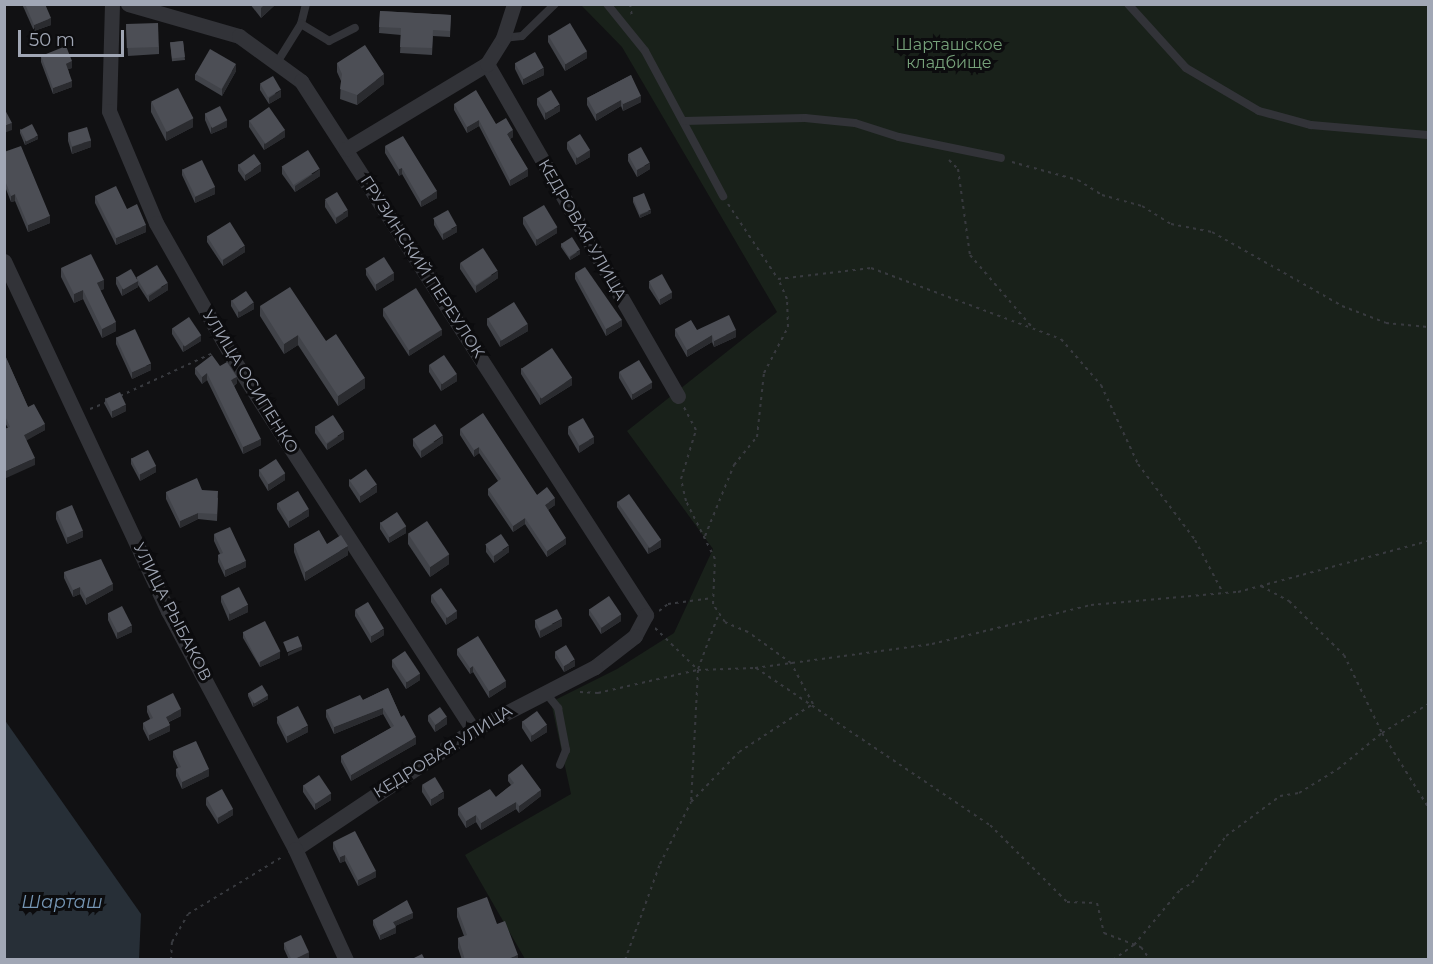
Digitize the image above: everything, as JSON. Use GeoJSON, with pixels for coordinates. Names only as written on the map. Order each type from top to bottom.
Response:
{"type":"FeatureCollection","features":[{"type":"Feature","properties":{"kind":"street","name":"УЛИЦА ОСИПЕНКО"},"geometry":{"type":"LineString","coordinates":[[112,4],[109,111],[156,224],[227,347],[472,730]]}},
{"type":"Feature","properties":{"kind":"street","name":"ГРУЗИНСКИЙ ПЕРЕУЛОК"},"geometry":{"type":"LineString","coordinates":[[128,4],[239,36],[278,61],[301,81],[646,615]]}},
{"type":"Feature","properties":{"kind":"street"},"geometry":{"type":"LineString","coordinates":[[346,149],[487,64],[503,38],[514,4]]}},
{"type":"Feature","properties":{"kind":"street","name":"КЕДРОВАЯ УЛИЦА"},"geometry":{"type":"LineString","coordinates":[[487,64],[678,396]]}},
{"type":"Feature","properties":{"kind":"street","name":"УЛИЦА РЫБАКОВ"},"geometry":{"type":"LineString","coordinates":[[4,261],[168,611],[295,849],[346,960]]}},
{"type":"Feature","properties":{"kind":"street","name":"КЕДРОВАЯ УЛИЦА"},"geometry":{"type":"LineString","coordinates":[[295,849],[472,730],[544,691],[596,667],[635,636],[646,615]]}},
{"type":"Feature","properties":{"kind":"lane"},"geometry":{"type":"LineString","coordinates":[[278,61],[301,24],[306,4]]}},
{"type":"Feature","properties":{"kind":"lane"},"geometry":{"type":"LineString","coordinates":[[503,38],[522,36],[555,4]]}},
{"type":"Feature","properties":{"kind":"lane"},"geometry":{"type":"LineString","coordinates":[[607,4],[645,51],[723,196]]}},
{"type":"Feature","properties":{"kind":"lane"},"geometry":{"type":"LineString","coordinates":[[1128,4],[1186,68],[1259,111],[1311,126],[1428,135]]}},
{"type":"Feature","properties":{"kind":"lane"},"geometry":{"type":"LineString","coordinates":[[301,24],[329,41],[355,28]]}},
{"type":"Feature","properties":{"kind":"lane"},"geometry":{"type":"LineString","coordinates":[[684,121],[805,118],[855,123],[899,137],[933,142],[1001,158]]}},
{"type":"Feature","properties":{"kind":"lane"},"geometry":{"type":"LineString","coordinates":[[544,691],[558,708],[566,750],[561,765]]}},
{"type":"Feature","properties":{"kind":"path"},"geometry":{"type":"LineString","coordinates":[[933,142],[958,169],[970,255],[1033,328]]}},
{"type":"Feature","properties":{"kind":"path"},"geometry":{"type":"LineString","coordinates":[[1001,158],[1078,180],[1102,195],[1142,206],[1172,224],[1212,232],[1342,306],[1386,323],[1428,327]]}},
{"type":"Feature","properties":{"kind":"path"},"geometry":{"type":"LineString","coordinates":[[705,537],[735,465],[757,437],[764,373],[788,327],[787,299],[778,279],[723,196]]}},
{"type":"Feature","properties":{"kind":"path"},"geometry":{"type":"LineString","coordinates":[[778,279],[871,268],[1061,339],[1101,385],[1138,464],[1195,540],[1223,593]]}},
{"type":"Feature","properties":{"kind":"path"},"geometry":{"type":"LineString","coordinates":[[77,416],[227,347]]}},
{"type":"Feature","properties":{"kind":"path"},"geometry":{"type":"LineString","coordinates":[[678,396],[696,430],[681,479],[686,501],[715,559],[713,598],[719,613],[725,622],[748,632],[791,663],[813,704]]}},
{"type":"Feature","properties":{"kind":"path"},"geometry":{"type":"LineString","coordinates":[[577,692],[598,693],[698,670],[755,668],[932,644],[1091,605],[1223,593],[1261,586],[1428,541]]}},
{"type":"Feature","properties":{"kind":"path"},"geometry":{"type":"LineString","coordinates":[[1261,586],[1289,601],[1344,655],[1382,733],[1428,807]]}},
{"type":"Feature","properties":{"kind":"path"},"geometry":{"type":"LineString","coordinates":[[698,670],[663,640],[646,615],[668,604],[713,598]]}},
{"type":"Feature","properties":{"kind":"path"},"geometry":{"type":"LineString","coordinates":[[691,801],[698,670],[719,613]]}},
{"type":"Feature","properties":{"kind":"path"},"geometry":{"type":"LineString","coordinates":[[755,668],[813,704],[990,825],[1067,902],[1097,903],[1104,933],[1134,945],[1150,960]]}},
{"type":"Feature","properties":{"kind":"path"},"geometry":{"type":"LineString","coordinates":[[625,960],[660,864],[691,801],[739,752],[813,704]]}},
{"type":"Feature","properties":{"kind":"path"},"geometry":{"type":"LineString","coordinates":[[1113,960],[1134,945],[1180,890],[1192,883],[1226,836],[1280,796],[1299,793],[1338,770],[1382,733],[1428,704]]}},
{"type":"Feature","properties":{"kind":"path"},"geometry":{"type":"LineString","coordinates":[[171,960],[172,942],[188,914],[295,849]]}},
{"type":"Feature","properties":{"kind":"green space","name":"Шарташское кладбище"},"geometry":{"type":"Polygon","coordinates":[[[581,5],[1428,5],[1428,959],[525,959],[465,855],[571,794],[551,702],[617,669],[674,633],[713,549],[627,431],[777,312],[622,47],[581,5]]]}},
{"type":"Feature","properties":{"kind":"water","name":"Шарташ"},"geometry":{"type":"Polygon","coordinates":[[[4,719],[141,914],[139,959],[5,959],[4,719]]]}},
{"type":"Feature","properties":{"kind":"building"},"geometry":{"type":"Polygon","coordinates":[[[25,4],[45,4],[51,18],[34,25],[25,4]]]}},
{"type":"Feature","properties":{"kind":"building"},"geometry":{"type":"Polygon","coordinates":[[[380,11],[451,15],[450,31],[433,30],[432,48],[400,47],[401,28],[379,27],[380,11]]]}},
{"type":"Feature","properties":{"kind":"building"},"geometry":{"type":"Polygon","coordinates":[[[158,23],[159,47],[127,48],[126,24],[158,23]]]}},
{"type":"Feature","properties":{"kind":"building"},"geometry":{"type":"Polygon","coordinates":[[[570,23],[587,51],[566,64],[549,36],[570,23]]]}},
{"type":"Feature","properties":{"kind":"building"},"geometry":{"type":"Polygon","coordinates":[[[183,41],[185,57],[172,58],[170,43],[183,41]]]}},
{"type":"Feature","properties":{"kind":"building"},"geometry":{"type":"Polygon","coordinates":[[[365,45],[384,74],[357,95],[340,89],[342,74],[337,63],[365,45]]]}},
{"type":"Feature","properties":{"kind":"building"},"geometry":{"type":"Polygon","coordinates":[[[66,46],[72,61],[66,64],[72,81],[53,88],[41,56],[66,46]]]}},
{"type":"Feature","properties":{"kind":"building"},"geometry":{"type":"Polygon","coordinates":[[[210,49],[236,64],[221,89],[196,74],[210,49]]]}},
{"type":"Feature","properties":{"kind":"building"},"geometry":{"type":"Polygon","coordinates":[[[535,52],[544,68],[524,79],[515,63],[535,52]]]}},
{"type":"Feature","properties":{"kind":"building"},"geometry":{"type":"Polygon","coordinates":[[[631,75],[641,96],[623,104],[621,100],[596,114],[587,98],[631,75]]]}},
{"type":"Feature","properties":{"kind":"building"},"geometry":{"type":"Polygon","coordinates":[[[273,76],[281,90],[268,97],[260,84],[273,76]]]}},
{"type":"Feature","properties":{"kind":"building"},"geometry":{"type":"Polygon","coordinates":[[[178,88],[193,118],[167,132],[151,102],[178,88]]]}},
{"type":"Feature","properties":{"kind":"building"},"geometry":{"type":"Polygon","coordinates":[[[476,90],[496,124],[506,118],[513,130],[507,134],[528,169],[510,180],[479,120],[467,127],[454,104],[476,90]]]}},
{"type":"Feature","properties":{"kind":"building"},"geometry":{"type":"Polygon","coordinates":[[[551,90],[560,105],[546,113],[537,98],[551,90]]]}},
{"type":"Feature","properties":{"kind":"building"},"geometry":{"type":"Polygon","coordinates":[[[220,106],[227,120],[212,128],[205,114],[220,106]]]}},
{"type":"Feature","properties":{"kind":"building"},"geometry":{"type":"Polygon","coordinates":[[[269,107],[285,130],[265,144],[249,121],[269,107]]]}},
{"type":"Feature","properties":{"kind":"building"},"geometry":{"type":"Polygon","coordinates":[[[4,108],[12,123],[4,126],[4,108]]]}},
{"type":"Feature","properties":{"kind":"building"},"geometry":{"type":"Polygon","coordinates":[[[32,124],[38,136],[26,141],[20,130],[32,124]]]}},
{"type":"Feature","properties":{"kind":"building"},"geometry":{"type":"Polygon","coordinates":[[[87,127],[91,140],[72,146],[68,133],[87,127]]]}},
{"type":"Feature","properties":{"kind":"building"},"geometry":{"type":"Polygon","coordinates":[[[580,134],[590,150],[577,158],[567,142],[580,134]]]}},
{"type":"Feature","properties":{"kind":"building"},"geometry":{"type":"Polygon","coordinates":[[[403,136],[437,191],[421,201],[402,168],[399,169],[385,146],[403,136]]]}},
{"type":"Feature","properties":{"kind":"building"},"geometry":{"type":"Polygon","coordinates":[[[21,146],[50,216],[28,225],[15,194],[11,196],[4,178],[4,152],[21,146]]]}},
{"type":"Feature","properties":{"kind":"building"},"geometry":{"type":"Polygon","coordinates":[[[641,147],[650,163],[637,170],[628,154],[641,147]]]}},
{"type":"Feature","properties":{"kind":"building"},"geometry":{"type":"Polygon","coordinates":[[[308,150],[320,169],[293,185],[282,166],[308,150]]]}},
{"type":"Feature","properties":{"kind":"building"},"geometry":{"type":"Polygon","coordinates":[[[254,154],[261,164],[245,175],[238,165],[254,154]]]}},
{"type":"Feature","properties":{"kind":"building"},"geometry":{"type":"Polygon","coordinates":[[[202,160],[215,187],[195,197],[182,170],[202,160]]]}},
{"type":"Feature","properties":{"kind":"building"},"geometry":{"type":"Polygon","coordinates":[[[116,186],[127,209],[137,204],[146,225],[116,238],[95,196],[116,186]]]}},
{"type":"Feature","properties":{"kind":"building"},"geometry":{"type":"Polygon","coordinates":[[[337,192],[348,210],[336,217],[325,199],[337,192]]]}},
{"type":"Feature","properties":{"kind":"building"},"geometry":{"type":"Polygon","coordinates":[[[644,193],[651,210],[640,214],[633,197],[644,193]]]}},
{"type":"Feature","properties":{"kind":"building"},"geometry":{"type":"Polygon","coordinates":[[[544,205],[557,227],[537,240],[523,217],[544,205]]]}},
{"type":"Feature","properties":{"kind":"building"},"geometry":{"type":"Polygon","coordinates":[[[448,210],[457,226],[442,234],[433,218],[448,210]]]}},
{"type":"Feature","properties":{"kind":"building"},"geometry":{"type":"Polygon","coordinates":[[[230,222],[245,246],[222,260],[207,236],[230,222]]]}},
{"type":"Feature","properties":{"kind":"building"},"geometry":{"type":"Polygon","coordinates":[[[572,237],[580,250],[569,257],[561,244],[572,237]]]}},
{"type":"Feature","properties":{"kind":"building"},"geometry":{"type":"Polygon","coordinates":[[[483,248],[498,271],[475,285],[460,263],[483,248]]]}},
{"type":"Feature","properties":{"kind":"building"},"geometry":{"type":"Polygon","coordinates":[[[91,254],[104,280],[97,283],[116,322],[102,329],[83,290],[74,294],[61,268],[91,254]]]}},
{"type":"Feature","properties":{"kind":"building"},"geometry":{"type":"Polygon","coordinates":[[[384,257],[394,273],[375,285],[365,269],[384,257]]]}},
{"type":"Feature","properties":{"kind":"building"},"geometry":{"type":"Polygon","coordinates":[[[157,265],[168,283],[147,295],[136,277],[157,265]]]}},
{"type":"Feature","properties":{"kind":"building"},"geometry":{"type":"Polygon","coordinates":[[[585,267],[622,320],[606,329],[575,273],[585,267]]]}},
{"type":"Feature","properties":{"kind":"building"},"geometry":{"type":"Polygon","coordinates":[[[131,269],[138,281],[123,290],[116,278],[131,269]]]}},
{"type":"Feature","properties":{"kind":"building"},"geometry":{"type":"Polygon","coordinates":[[[662,274],[672,292],[659,300],[649,281],[662,274]]]}},
{"type":"Feature","properties":{"kind":"building"},"geometry":{"type":"Polygon","coordinates":[[[290,287],[326,341],[336,334],[365,378],[338,396],[298,335],[284,344],[260,306],[290,287]]]}},
{"type":"Feature","properties":{"kind":"building"},"geometry":{"type":"Polygon","coordinates":[[[416,288],[442,330],[409,350],[383,309],[416,288]]]}},
{"type":"Feature","properties":{"kind":"building"},"geometry":{"type":"Polygon","coordinates":[[[246,291],[254,303],[240,312],[232,301],[246,291]]]}},
{"type":"Feature","properties":{"kind":"building"},"geometry":{"type":"Polygon","coordinates":[[[514,302],[528,324],[501,340],[488,318],[514,302]]]}},
{"type":"Feature","properties":{"kind":"building"},"geometry":{"type":"Polygon","coordinates":[[[729,315],[736,330],[714,341],[712,335],[687,350],[675,329],[691,320],[697,330],[729,315]]]}},
{"type":"Feature","properties":{"kind":"building"},"geometry":{"type":"Polygon","coordinates":[[[189,317],[201,335],[185,346],[172,328],[189,317]]]}},
{"type":"Feature","properties":{"kind":"building"},"geometry":{"type":"Polygon","coordinates":[[[135,329],[151,363],[132,372],[116,338],[135,329]]]}},
{"type":"Feature","properties":{"kind":"building"},"geometry":{"type":"Polygon","coordinates":[[[552,348],[572,378],[541,399],[521,369],[552,348]]]}},
{"type":"Feature","properties":{"kind":"building"},"geometry":{"type":"Polygon","coordinates":[[[4,353],[28,407],[34,404],[45,424],[24,435],[35,458],[4,472],[4,429],[10,427],[4,414],[4,353]]]}},
{"type":"Feature","properties":{"kind":"building"},"geometry":{"type":"Polygon","coordinates":[[[212,355],[220,366],[227,362],[237,377],[231,380],[261,439],[243,447],[207,373],[202,377],[195,368],[212,355]]]}},
{"type":"Feature","properties":{"kind":"building"},"geometry":{"type":"Polygon","coordinates":[[[444,355],[457,374],[442,384],[429,365],[444,355]]]}},
{"type":"Feature","properties":{"kind":"building"},"geometry":{"type":"Polygon","coordinates":[[[639,360],[652,382],[633,394],[619,372],[639,360]]]}},
{"type":"Feature","properties":{"kind":"building"},"geometry":{"type":"Polygon","coordinates":[[[120,392],[126,405],[111,411],[105,399],[120,392]]]}},
{"type":"Feature","properties":{"kind":"building"},"geometry":{"type":"Polygon","coordinates":[[[483,413],[537,495],[547,487],[555,498],[545,505],[566,538],[547,551],[525,518],[513,526],[488,489],[501,479],[479,447],[474,450],[460,429],[483,413]]]}},
{"type":"Feature","properties":{"kind":"building"},"geometry":{"type":"Polygon","coordinates":[[[333,415],[344,432],[326,443],[315,426],[333,415]]]}},
{"type":"Feature","properties":{"kind":"building"},"geometry":{"type":"Polygon","coordinates":[[[583,418],[594,437],[579,446],[568,426],[583,418]]]}},
{"type":"Feature","properties":{"kind":"building"},"geometry":{"type":"Polygon","coordinates":[[[435,424],[443,436],[420,451],[413,439],[435,424]]]}},
{"type":"Feature","properties":{"kind":"building"},"geometry":{"type":"Polygon","coordinates":[[[148,450],[156,466],[139,475],[131,459],[148,450]]]}},
{"type":"Feature","properties":{"kind":"building"},"geometry":{"type":"Polygon","coordinates":[[[276,459],[285,473],[268,484],[259,470],[276,459]]]}},
{"type":"Feature","properties":{"kind":"building"},"geometry":{"type":"Polygon","coordinates":[[[366,469],[377,485],[361,496],[350,480],[366,469]]]}},
{"type":"Feature","properties":{"kind":"building"},"geometry":{"type":"Polygon","coordinates":[[[197,478],[202,490],[218,491],[217,514],[198,513],[180,521],[166,492],[197,478]]]}},
{"type":"Feature","properties":{"kind":"building"},"geometry":{"type":"Polygon","coordinates":[[[298,491],[309,509],[288,521],[277,503],[298,491]]]}},
{"type":"Feature","properties":{"kind":"building"},"geometry":{"type":"Polygon","coordinates":[[[629,494],[661,540],[650,548],[618,502],[629,494]]]}},
{"type":"Feature","properties":{"kind":"building"},"geometry":{"type":"Polygon","coordinates":[[[72,505],[83,531],[67,537],[56,512],[72,505]]]}},
{"type":"Feature","properties":{"kind":"building"},"geometry":{"type":"Polygon","coordinates":[[[397,512],[406,526],[389,537],[380,523],[397,512]]]}},
{"type":"Feature","properties":{"kind":"building"},"geometry":{"type":"Polygon","coordinates":[[[427,521],[449,554],[430,567],[408,534],[427,521]]]}},
{"type":"Feature","properties":{"kind":"building"},"geometry":{"type":"Polygon","coordinates":[[[230,527],[246,561],[225,570],[218,555],[223,553],[214,534],[230,527]]]}},
{"type":"Feature","properties":{"kind":"building"},"geometry":{"type":"Polygon","coordinates":[[[319,530],[327,544],[341,535],[348,546],[305,572],[294,544],[319,530]]]}},
{"type":"Feature","properties":{"kind":"building"},"geometry":{"type":"Polygon","coordinates":[[[501,534],[509,546],[493,556],[485,545],[501,534]]]}},
{"type":"Feature","properties":{"kind":"building"},"geometry":{"type":"Polygon","coordinates":[[[101,559],[113,584],[86,598],[80,587],[73,590],[64,572],[101,559]]]}},
{"type":"Feature","properties":{"kind":"building"},"geometry":{"type":"Polygon","coordinates":[[[239,587],[248,605],[230,614],[221,596],[239,587]]]}},
{"type":"Feature","properties":{"kind":"building"},"geometry":{"type":"Polygon","coordinates":[[[441,588],[457,611],[447,618],[431,595],[441,588]]]}},
{"type":"Feature","properties":{"kind":"building"},"geometry":{"type":"Polygon","coordinates":[[[609,596],[621,614],[601,628],[589,609],[609,596]]]}},
{"type":"Feature","properties":{"kind":"building"},"geometry":{"type":"Polygon","coordinates":[[[368,602],[384,629],[371,636],[355,610],[368,602]]]}},
{"type":"Feature","properties":{"kind":"building"},"geometry":{"type":"Polygon","coordinates":[[[122,606],[132,626],[118,633],[108,613],[122,606]]]}},
{"type":"Feature","properties":{"kind":"building"},"geometry":{"type":"Polygon","coordinates":[[[557,609],[562,619],[540,630],[535,620],[557,609]]]}},
{"type":"Feature","properties":{"kind":"building"},"geometry":{"type":"Polygon","coordinates":[[[265,621],[280,651],[258,663],[243,632],[265,621]]]}},
{"type":"Feature","properties":{"kind":"building"},"geometry":{"type":"Polygon","coordinates":[[[298,636],[302,646],[287,652],[283,642],[298,636]]]}},
{"type":"Feature","properties":{"kind":"building"},"geometry":{"type":"Polygon","coordinates":[[[478,636],[506,681],[489,691],[473,666],[470,668],[457,649],[478,636]]]}},
{"type":"Feature","properties":{"kind":"building"},"geometry":{"type":"Polygon","coordinates":[[[566,645],[575,660],[564,666],[555,652],[566,645]]]}},
{"type":"Feature","properties":{"kind":"building"},"geometry":{"type":"Polygon","coordinates":[[[405,651],[420,673],[407,682],[392,660],[405,651]]]}},
{"type":"Feature","properties":{"kind":"building"},"geometry":{"type":"Polygon","coordinates":[[[262,685],[268,695],[254,704],[248,693],[262,685]]]}},
{"type":"Feature","properties":{"kind":"building"},"geometry":{"type":"Polygon","coordinates":[[[388,688],[401,717],[404,715],[416,737],[351,775],[341,756],[394,726],[383,708],[334,727],[326,710],[360,695],[363,700],[388,688]]]}},
{"type":"Feature","properties":{"kind":"building"},"geometry":{"type":"Polygon","coordinates":[[[173,693],[181,709],[166,717],[170,725],[149,735],[143,723],[153,718],[147,706],[173,693]]]}},
{"type":"Feature","properties":{"kind":"building"},"geometry":{"type":"Polygon","coordinates":[[[298,706],[308,726],[287,736],[277,717],[298,706]]]}},
{"type":"Feature","properties":{"kind":"building"},"geometry":{"type":"Polygon","coordinates":[[[440,707],[447,717],[435,725],[429,715],[440,707]]]}},
{"type":"Feature","properties":{"kind":"building"},"geometry":{"type":"Polygon","coordinates":[[[537,711],[547,725],[532,735],[522,722],[537,711]]]}},
{"type":"Feature","properties":{"kind":"building"},"geometry":{"type":"Polygon","coordinates":[[[196,741],[209,769],[182,782],[176,769],[181,767],[173,751],[196,741]]]}},
{"type":"Feature","properties":{"kind":"building"},"geometry":{"type":"Polygon","coordinates":[[[522,764],[541,790],[519,806],[516,802],[481,823],[476,815],[466,821],[458,808],[490,789],[496,797],[514,783],[508,775],[522,764]]]}},
{"type":"Feature","properties":{"kind":"building"},"geometry":{"type":"Polygon","coordinates":[[[319,775],[331,793],[316,804],[303,786],[319,775]]]}},
{"type":"Feature","properties":{"kind":"building"},"geometry":{"type":"Polygon","coordinates":[[[435,777],[444,792],[431,799],[422,785],[435,777]]]}},
{"type":"Feature","properties":{"kind":"building"},"geometry":{"type":"Polygon","coordinates":[[[222,789],[233,809],[217,818],[206,798],[222,789]]]}},
{"type":"Feature","properties":{"kind":"building"},"geometry":{"type":"Polygon","coordinates":[[[355,831],[376,871],[358,880],[345,855],[340,857],[333,842],[355,831]]]}},
{"type":"Feature","properties":{"kind":"building"},"geometry":{"type":"Polygon","coordinates":[[[487,897],[497,924],[505,921],[518,955],[505,960],[465,960],[458,938],[467,935],[457,908],[487,897]]]}},
{"type":"Feature","properties":{"kind":"building"},"geometry":{"type":"Polygon","coordinates":[[[407,900],[413,913],[393,922],[396,927],[380,935],[373,920],[407,900]]]}},
{"type":"Feature","properties":{"kind":"building"},"geometry":{"type":"Polygon","coordinates":[[[301,935],[309,952],[292,960],[284,943],[301,935]]]}},
{"type":"Feature","properties":{"kind":"building"},"geometry":{"type":"Polygon","coordinates":[[[422,954],[425,960],[410,960],[422,954]]]}}]}
